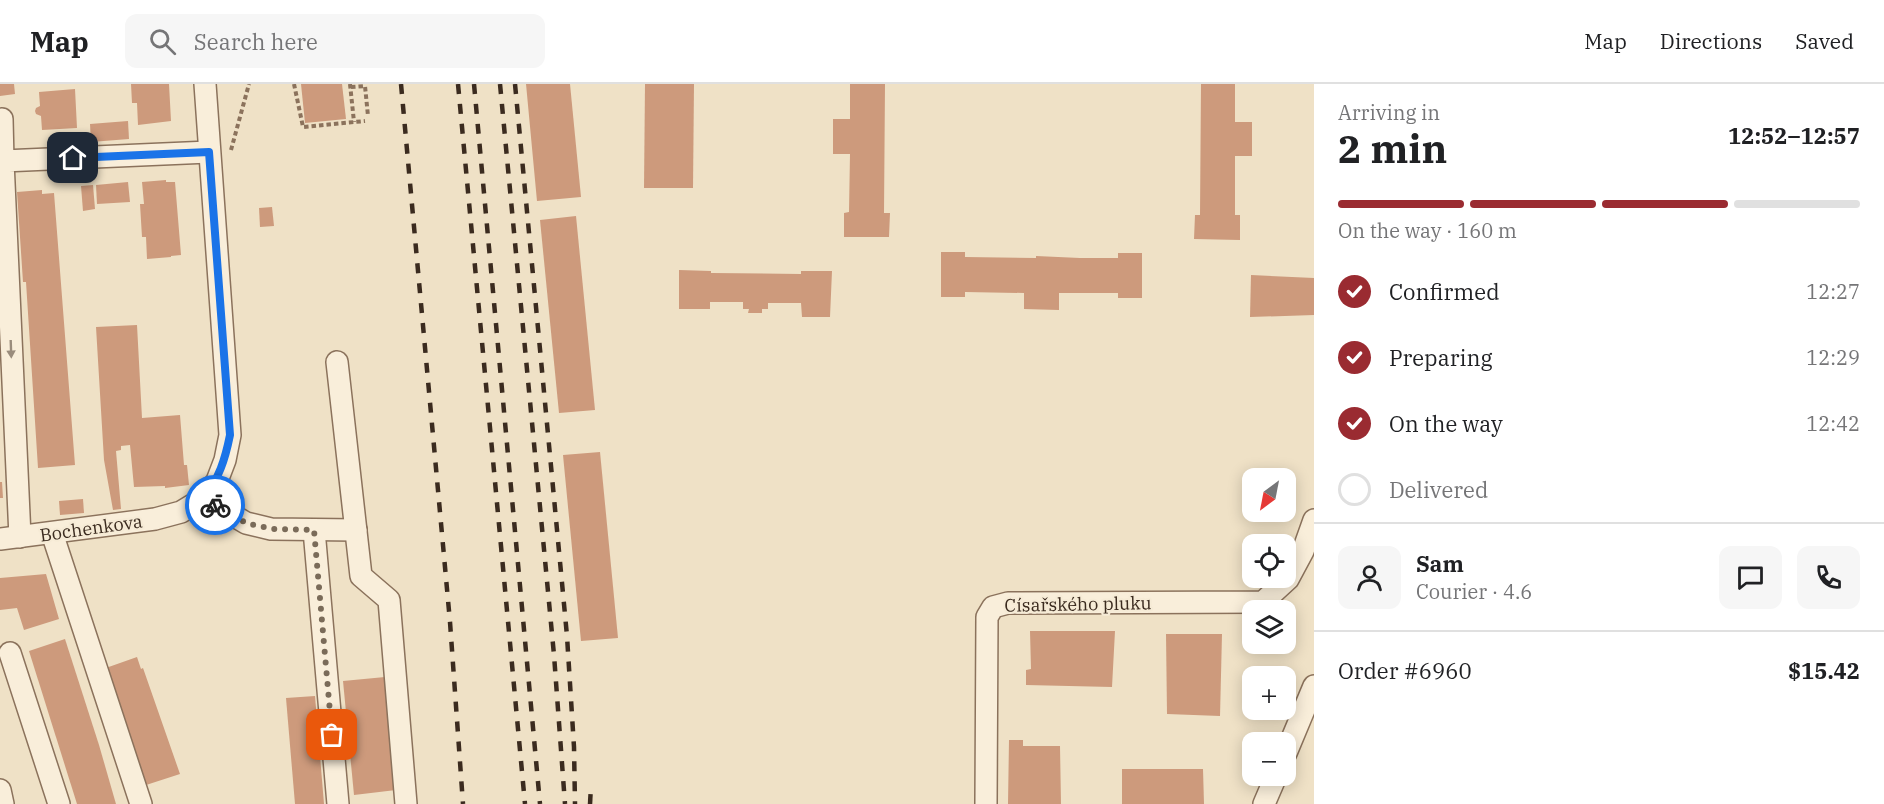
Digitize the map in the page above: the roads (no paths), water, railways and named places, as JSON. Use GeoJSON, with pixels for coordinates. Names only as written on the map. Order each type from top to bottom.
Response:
{"type":"FeatureCollection","features":[{"type":"Feature","properties":{"kind":"street"},"geometry":{"type":"LineString","coordinates":[[205,84],[230,435],[225,460],[217,481],[204,498],[246,523],[272,529],[356,530]]}},
{"type":"Feature","properties":{"kind":"street"},"geometry":{"type":"LineString","coordinates":[[2,119],[10,538]]}},
{"type":"Feature","properties":{"kind":"street"},"geometry":{"type":"LineString","coordinates":[[3,161],[209,152]]}},
{"type":"Feature","properties":{"kind":"street"},"geometry":{"type":"LineString","coordinates":[[337,362],[361,576],[390,600],[406,804]]}},
{"type":"Feature","properties":{"kind":"street","name":"Bochenkova"},"geometry":{"type":"LineString","coordinates":[[10,538],[155,519],[181,512],[204,498]]}},
{"type":"Feature","properties":{"kind":"street","name":"Císařského pluku"},"geometry":{"type":"LineString","coordinates":[[986,804],[987,617],[993,607],[1008,603],[1263,602],[1288,579],[1303,550],[1314,520]]}},
{"type":"Feature","properties":{"kind":"street"},"geometry":{"type":"LineString","coordinates":[[314,530],[338,804]]}},
{"type":"Feature","properties":{"kind":"street"},"geometry":{"type":"LineString","coordinates":[[52,533],[141,804]]}},
{"type":"Feature","properties":{"kind":"street"},"geometry":{"type":"LineString","coordinates":[[10,653],[59,804]]}},
{"type":"Feature","properties":{"kind":"street"},"geometry":{"type":"LineString","coordinates":[[1295,732],[1314,686]]}},
{"type":"Feature","properties":{"kind":"street"},"geometry":{"type":"LineString","coordinates":[[1264,804],[1272,786]]}},
{"type":"Feature","properties":{"kind":"street"},"geometry":{"type":"LineString","coordinates":[[0,790],[3,804]]}},
{"type":"Feature","properties":{"kind":"railway"},"geometry":{"type":"LineString","coordinates":[[401,84],[450,622],[463,804]]}},
{"type":"Feature","properties":{"kind":"railway"},"geometry":{"type":"LineString","coordinates":[[458,84],[525,804]]}},
{"type":"Feature","properties":{"kind":"railway"},"geometry":{"type":"LineString","coordinates":[[474,84],[540,804]]}},
{"type":"Feature","properties":{"kind":"railway"},"geometry":{"type":"LineString","coordinates":[[500,84],[554,655],[565,804]]}},
{"type":"Feature","properties":{"kind":"railway"},"geometry":{"type":"LineString","coordinates":[[515,84],[567,636],[575,804]]}},
{"type":"Feature","properties":{"kind":"railway"},"geometry":{"type":"LineString","coordinates":[[590,804],[591,786]]}}]}
